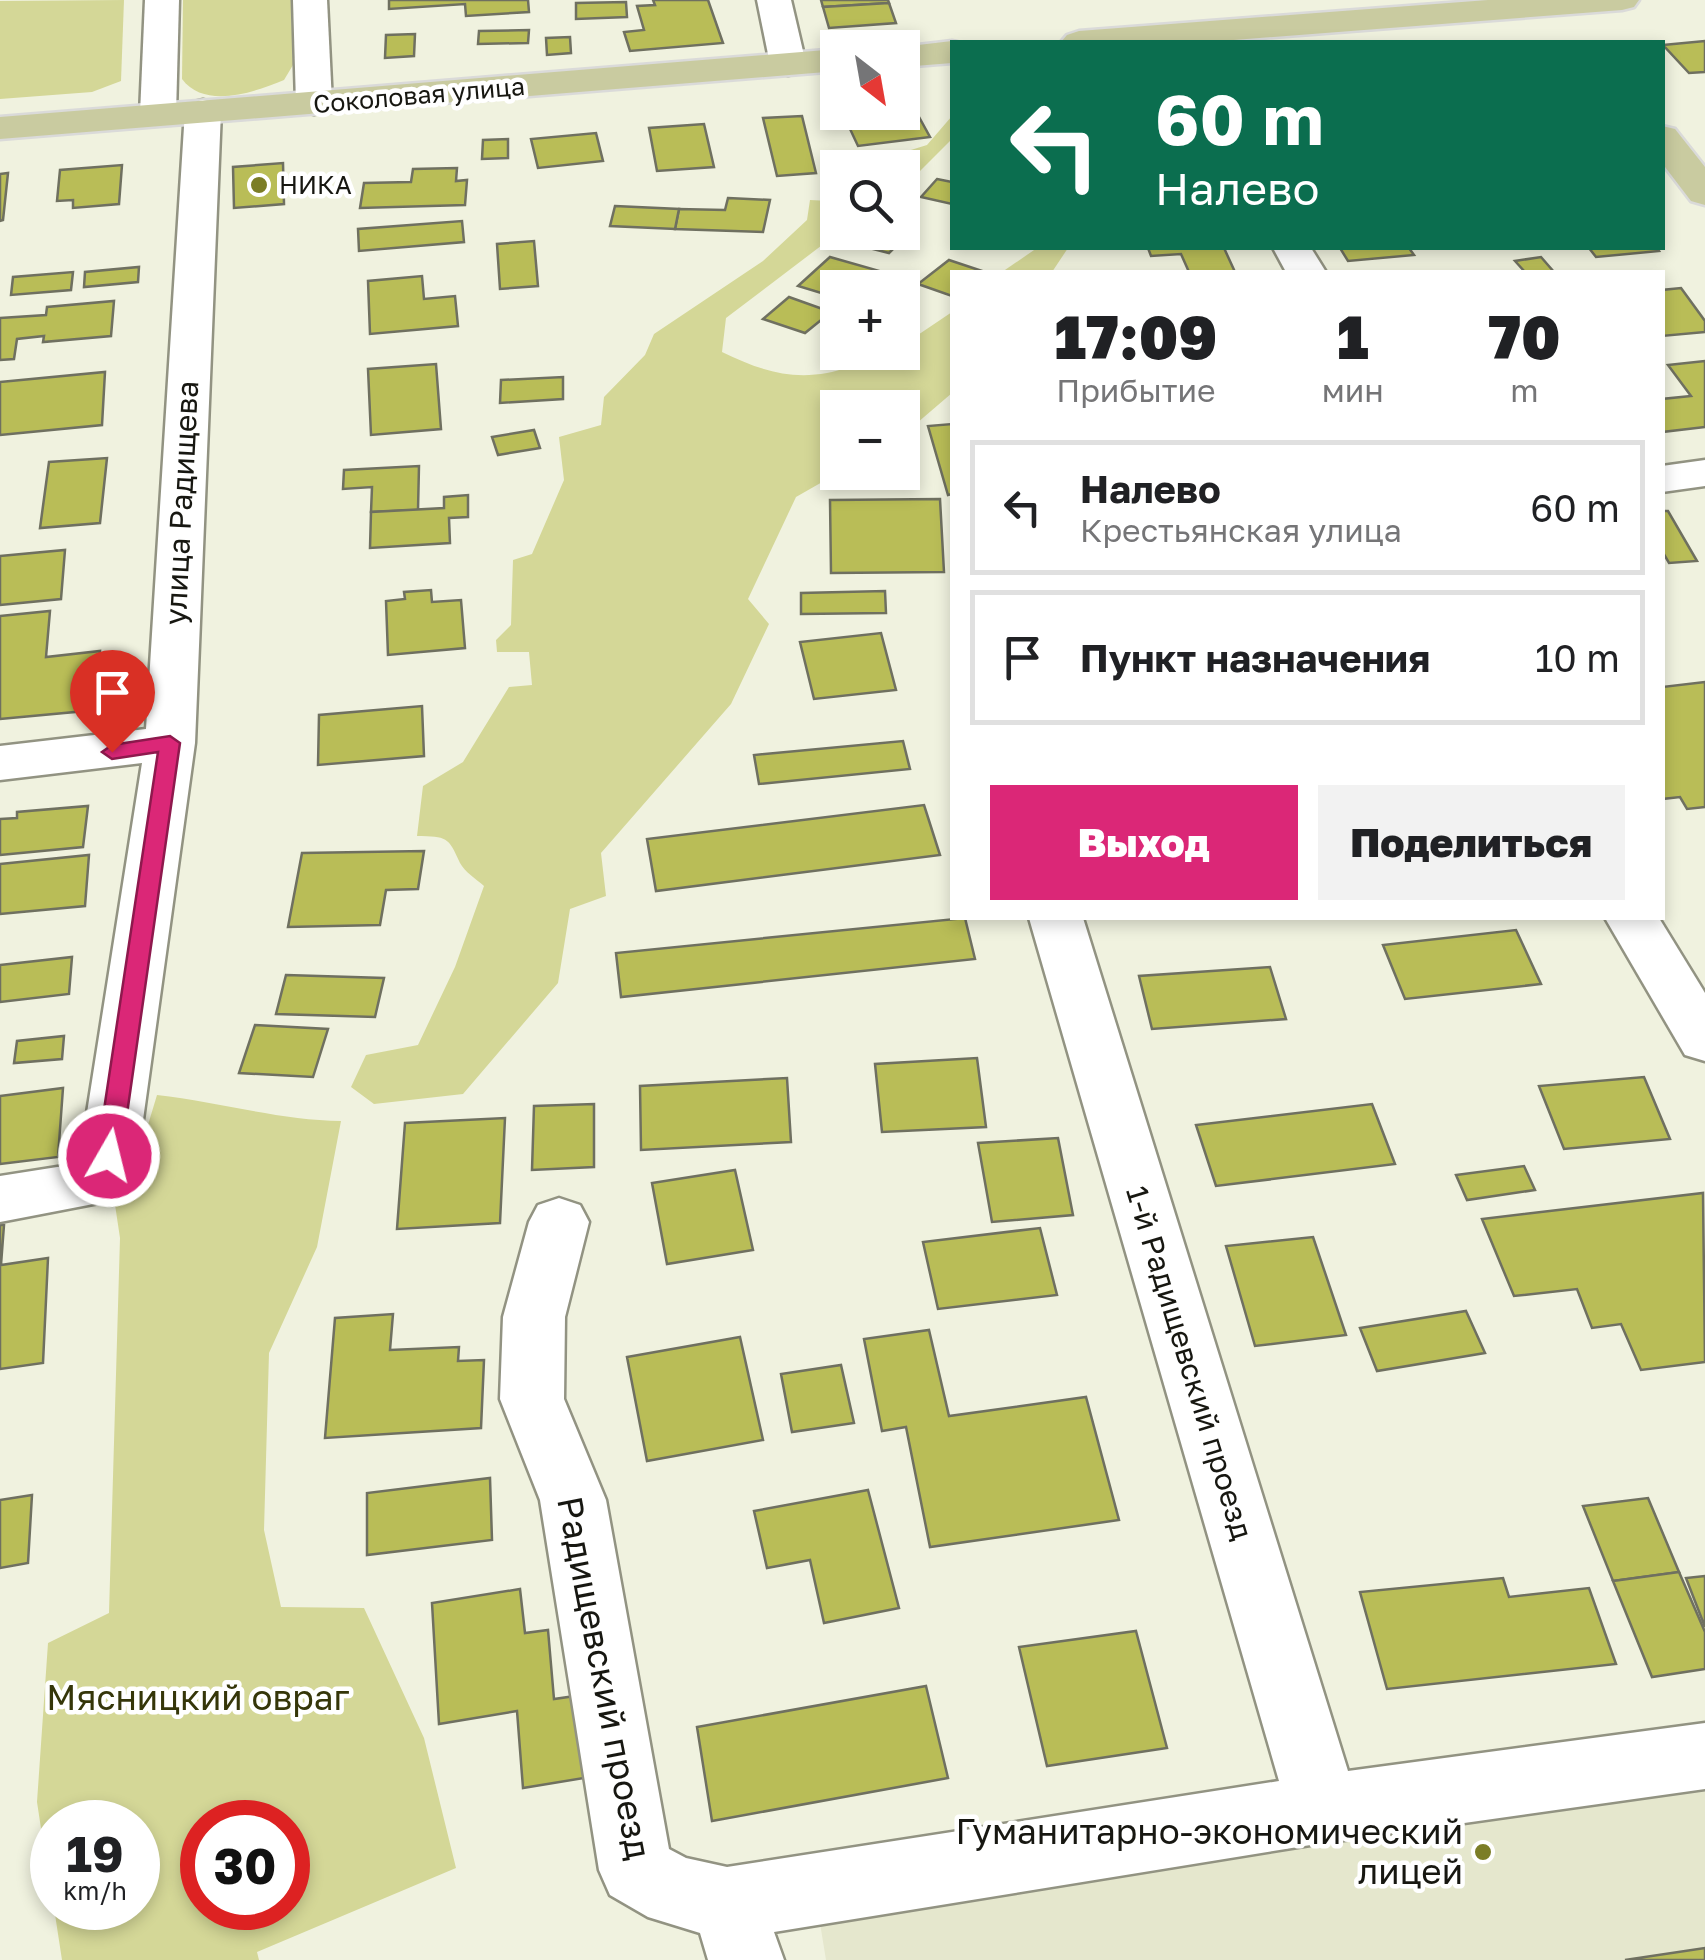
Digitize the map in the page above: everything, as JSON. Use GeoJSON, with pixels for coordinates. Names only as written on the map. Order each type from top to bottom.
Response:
{"type":"FeatureCollection","features":[{"type":"Feature","properties":{"kind":"main road"},"geometry":{"type":"LineString","coordinates":[[1143,40],[1622,0]]}},
{"type":"Feature","properties":{"kind":"main road"},"geometry":{"type":"LineString","coordinates":[[1557,3],[1583,32]]}},
{"type":"Feature","properties":{"kind":"main road"},"geometry":{"type":"LineString","coordinates":[[920,55],[950,52]]}},
{"type":"Feature","properties":{"kind":"main road","name":"Соколовая улица"},"geometry":{"type":"LineString","coordinates":[[0,128],[820,61]]}},
{"type":"Feature","properties":{"kind":"main road"},"geometry":{"type":"LineString","coordinates":[[1665,141],[1705,193]]}},
{"type":"Feature","properties":{"kind":"street"},"geometry":{"type":"LineString","coordinates":[[158,114],[162,0]]}},
{"type":"Feature","properties":{"kind":"street"},"geometry":{"type":"LineString","coordinates":[[310,0],[314,103]]}},
{"type":"Feature","properties":{"kind":"street"},"geometry":{"type":"LineString","coordinates":[[774,0],[788,64]]}},
{"type":"Feature","properties":{"kind":"street","name":"улица Радищева"},"geometry":{"type":"LineString","coordinates":[[0,1199],[88,1185],[109,1156],[170,743],[203,111]]}},
{"type":"Feature","properties":{"kind":"street"},"geometry":{"type":"LineString","coordinates":[[1665,479],[1705,473]]}},
{"type":"Feature","properties":{"kind":"street"},"geometry":{"type":"LineString","coordinates":[[0,764],[170,743]]}},
{"type":"Feature","properties":{"kind":"street","name":"1-й Радищевский проезд"},"geometry":{"type":"LineString","coordinates":[[1057,920],[1323,1809]]}},
{"type":"Feature","properties":{"kind":"street"},"geometry":{"type":"LineString","coordinates":[[1633,920],[1705,1040]]}},
{"type":"Feature","properties":{"kind":"street","name":"Радищевский проезд"},"geometry":{"type":"LineString","coordinates":[[559,1222],[534,1316],[532,1399],[573,1500],[636,1870],[737,1932]]}},
{"type":"Feature","properties":{"kind":"street"},"geometry":{"type":"LineString","coordinates":[[737,1932],[1323,1809],[1705,1756]]}},
{"type":"Feature","properties":{"kind":"shaded area","name":"Гуманитарно-экономический лицей"},"geometry":{"type":"Polygon","coordinates":[[[1705,1788],[1705,1960],[826,1960],[819,1917],[1705,1788]]]}},
{"type":"Feature","properties":{"kind":"green space"},"geometry":{"type":"Polygon","coordinates":[[[124,0],[121,81],[92,92],[0,99],[0,1],[124,0]]]}},
{"type":"Feature","properties":{"kind":"green space"},"geometry":{"type":"Polygon","coordinates":[[[183,0],[291,0],[293,65],[284,80],[231,96],[204,94],[192,88],[182,79],[183,0]]]}},
{"type":"Feature","properties":{"kind":"green space"},"geometry":{"type":"Polygon","coordinates":[[[950,118],[950,141],[920,171],[920,150],[911,150],[927,145],[950,118]]]}},
{"type":"Feature","properties":{"kind":"green space"},"geometry":{"type":"Polygon","coordinates":[[[810,200],[820,200],[820,247],[726,318],[722,352],[773,372],[799,375],[838,370],[920,370],[920,334],[950,313],[950,395],[920,420],[920,390],[820,390],[820,483],[796,497],[748,599],[769,624],[731,704],[601,853],[606,896],[570,909],[558,983],[463,1094],[374,1104],[351,1087],[366,1055],[418,1045],[455,967],[484,886],[465,869],[445,840],[417,836],[423,786],[463,762],[509,687],[532,685],[529,652],[497,652],[496,640],[511,625],[513,560],[532,554],[564,480],[559,437],[601,425],[604,397],[645,355],[654,334],[763,261],[807,220],[810,200]]]}},
{"type":"Feature","properties":{"kind":"green space"},"geometry":{"type":"Polygon","coordinates":[[[1034,250],[1067,250],[1053,270],[1005,270],[1034,250]]]}},
{"type":"Feature","properties":{"kind":"green space","name":"Мясницкий овраг"},"geometry":{"type":"Polygon","coordinates":[[[157,1095],[295,1118],[341,1121],[317,1247],[269,1353],[264,1530],[281,1607],[364,1608],[424,1738],[456,1868],[310,1930],[310,1800],[180,1800],[180,1930],[309,1930],[257,1952],[259,1960],[62,1960],[57,1930],[160,1930],[160,1800],[37,1800],[48,1643],[109,1613],[120,1238],[114,1198],[138,1158],[157,1095]]]}},
{"type":"Feature","properties":{"kind":"building"},"geometry":{"type":"Polygon","coordinates":[[[389,0],[528,0],[529,12],[466,16],[465,4],[389,9],[389,0]]]}},
{"type":"Feature","properties":{"kind":"building"},"geometry":{"type":"Polygon","coordinates":[[[653,0],[708,0],[723,43],[630,51],[624,32],[644,30],[637,6],[655,5],[653,0]]]}},
{"type":"Feature","properties":{"kind":"building"},"geometry":{"type":"Polygon","coordinates":[[[821,0],[888,0],[889,3],[823,7],[821,0]]]}},
{"type":"Feature","properties":{"kind":"building"},"geometry":{"type":"Polygon","coordinates":[[[626,2],[627,17],[576,19],[576,3],[626,2]]]}},
{"type":"Feature","properties":{"kind":"building"},"geometry":{"type":"Polygon","coordinates":[[[889,3],[896,23],[829,28],[823,7],[889,3]]]}},
{"type":"Feature","properties":{"kind":"building"},"geometry":{"type":"Polygon","coordinates":[[[529,30],[528,43],[478,44],[479,31],[529,30]]]}},
{"type":"Feature","properties":{"kind":"building"},"geometry":{"type":"Polygon","coordinates":[[[415,34],[414,56],[385,58],[386,35],[415,34]]]}},
{"type":"Feature","properties":{"kind":"building"},"geometry":{"type":"Polygon","coordinates":[[[570,37],[571,53],[547,55],[546,38],[570,37]]]}},
{"type":"Feature","properties":{"kind":"building"},"geometry":{"type":"Polygon","coordinates":[[[1705,41],[1705,72],[1689,73],[1665,45],[1705,41]]]}},
{"type":"Feature","properties":{"kind":"building"},"geometry":{"type":"Polygon","coordinates":[[[802,116],[816,173],[777,176],[763,118],[802,116]]]}},
{"type":"Feature","properties":{"kind":"building"},"geometry":{"type":"Polygon","coordinates":[[[920,119],[930,137],[858,146],[850,130],[920,130],[920,119]]]}},
{"type":"Feature","properties":{"kind":"building"},"geometry":{"type":"Polygon","coordinates":[[[704,124],[714,167],[657,171],[649,128],[704,124]]]}},
{"type":"Feature","properties":{"kind":"building"},"geometry":{"type":"Polygon","coordinates":[[[596,133],[603,161],[538,168],[531,139],[596,133]]]}},
{"type":"Feature","properties":{"kind":"building"},"geometry":{"type":"Polygon","coordinates":[[[508,139],[508,158],[482,159],[483,140],[508,139]]]}},
{"type":"Feature","properties":{"kind":"building","name":"НИКА"},"geometry":{"type":"Polygon","coordinates":[[[283,163],[284,204],[234,208],[233,167],[283,163]]]}},
{"type":"Feature","properties":{"kind":"building"},"geometry":{"type":"Polygon","coordinates":[[[122,165],[119,204],[73,208],[73,200],[57,201],[60,170],[122,165]]]}},
{"type":"Feature","properties":{"kind":"building"},"geometry":{"type":"Polygon","coordinates":[[[457,168],[456,181],[467,180],[465,205],[360,208],[364,183],[411,182],[413,169],[457,168]]]}},
{"type":"Feature","properties":{"kind":"building"},"geometry":{"type":"Polygon","coordinates":[[[8,173],[3,220],[0,221],[0,174],[8,173]]]}},
{"type":"Feature","properties":{"kind":"building"},"geometry":{"type":"Polygon","coordinates":[[[937,179],[950,182],[950,204],[921,197],[937,179]]]}},
{"type":"Feature","properties":{"kind":"building"},"geometry":{"type":"Polygon","coordinates":[[[728,198],[770,200],[763,232],[675,229],[679,209],[725,210],[728,198]]]}},
{"type":"Feature","properties":{"kind":"building"},"geometry":{"type":"Polygon","coordinates":[[[615,206],[679,209],[675,229],[610,226],[615,206]]]}},
{"type":"Feature","properties":{"kind":"building"},"geometry":{"type":"Polygon","coordinates":[[[462,221],[464,242],[359,251],[358,229],[462,221]]]}},
{"type":"Feature","properties":{"kind":"building"},"geometry":{"type":"Polygon","coordinates":[[[534,241],[538,286],[500,289],[497,244],[534,241]]]}},
{"type":"Feature","properties":{"kind":"building"},"geometry":{"type":"Polygon","coordinates":[[[1149,250],[1225,250],[1234,270],[1188,270],[1181,254],[1151,256],[1149,250]]]}},
{"type":"Feature","properties":{"kind":"building"},"geometry":{"type":"Polygon","coordinates":[[[1341,250],[1410,250],[1414,255],[1348,261],[1341,250]]]}},
{"type":"Feature","properties":{"kind":"building"},"geometry":{"type":"Polygon","coordinates":[[[1591,250],[1659,251],[1596,257],[1591,250]]]}},
{"type":"Feature","properties":{"kind":"building"},"geometry":{"type":"Polygon","coordinates":[[[830,257],[876,270],[820,270],[820,293],[798,286],[830,257]]]}},
{"type":"Feature","properties":{"kind":"building"},"geometry":{"type":"Polygon","coordinates":[[[1541,257],[1552,270],[1523,270],[1515,261],[1541,257]]]}},
{"type":"Feature","properties":{"kind":"building"},"geometry":{"type":"Polygon","coordinates":[[[949,260],[979,270],[950,270],[950,295],[920,282],[949,260]]]}},
{"type":"Feature","properties":{"kind":"building"},"geometry":{"type":"Polygon","coordinates":[[[139,267],[138,282],[84,287],[85,272],[139,267]]]}},
{"type":"Feature","properties":{"kind":"building"},"geometry":{"type":"Polygon","coordinates":[[[73,272],[71,290],[11,295],[13,277],[73,272]]]}},
{"type":"Feature","properties":{"kind":"building"},"geometry":{"type":"Polygon","coordinates":[[[422,276],[424,299],[455,296],[458,326],[370,334],[368,281],[422,276]]]}},
{"type":"Feature","properties":{"kind":"building"},"geometry":{"type":"Polygon","coordinates":[[[1681,288],[1705,321],[1705,332],[1665,336],[1665,290],[1681,288]]]}},
{"type":"Feature","properties":{"kind":"building"},"geometry":{"type":"Polygon","coordinates":[[[789,297],[820,308],[820,321],[805,333],[763,319],[789,297]]]}},
{"type":"Feature","properties":{"kind":"building"},"geometry":{"type":"Polygon","coordinates":[[[114,301],[111,336],[43,342],[44,336],[17,339],[14,359],[0,360],[0,318],[46,315],[47,307],[114,301]]]}},
{"type":"Feature","properties":{"kind":"building"},"geometry":{"type":"Polygon","coordinates":[[[1705,361],[1705,427],[1665,432],[1665,399],[1691,396],[1668,365],[1705,361]]]}},
{"type":"Feature","properties":{"kind":"building"},"geometry":{"type":"Polygon","coordinates":[[[436,364],[441,429],[371,435],[368,369],[436,364]]]}},
{"type":"Feature","properties":{"kind":"building"},"geometry":{"type":"Polygon","coordinates":[[[105,372],[102,425],[0,435],[0,382],[105,372]]]}},
{"type":"Feature","properties":{"kind":"building"},"geometry":{"type":"Polygon","coordinates":[[[563,377],[563,399],[500,403],[501,380],[563,377]]]}},
{"type":"Feature","properties":{"kind":"building"},"geometry":{"type":"Polygon","coordinates":[[[950,424],[950,494],[948,495],[928,426],[950,424]]]}},
{"type":"Feature","properties":{"kind":"building"},"geometry":{"type":"Polygon","coordinates":[[[534,430],[540,448],[498,455],[492,437],[534,430]]]}},
{"type":"Feature","properties":{"kind":"building"},"geometry":{"type":"Polygon","coordinates":[[[107,458],[100,523],[40,528],[49,462],[107,458]]]}},
{"type":"Feature","properties":{"kind":"building"},"geometry":{"type":"Polygon","coordinates":[[[419,466],[418,510],[371,512],[372,487],[343,489],[344,470],[419,466]]]}},
{"type":"Feature","properties":{"kind":"building"},"geometry":{"type":"Polygon","coordinates":[[[468,495],[468,517],[449,518],[450,543],[370,548],[371,512],[444,508],[444,497],[468,495]]]}},
{"type":"Feature","properties":{"kind":"building"},"geometry":{"type":"Polygon","coordinates":[[[940,499],[944,572],[831,573],[830,500],[940,499]]]}},
{"type":"Feature","properties":{"kind":"building"},"geometry":{"type":"Polygon","coordinates":[[[1665,511],[1697,561],[1669,563],[1665,556],[1665,511]]]}},
{"type":"Feature","properties":{"kind":"building"},"geometry":{"type":"Polygon","coordinates":[[[65,550],[61,599],[0,605],[0,556],[65,550]]]}},
{"type":"Feature","properties":{"kind":"building"},"geometry":{"type":"Polygon","coordinates":[[[431,590],[432,602],[461,600],[465,648],[388,655],[386,601],[405,599],[404,592],[431,590]]]}},
{"type":"Feature","properties":{"kind":"building"},"geometry":{"type":"Polygon","coordinates":[[[885,591],[886,613],[801,614],[801,593],[885,591]]]}},
{"type":"Feature","properties":{"kind":"building"},"geometry":{"type":"Polygon","coordinates":[[[50,611],[46,657],[100,651],[96,710],[0,719],[0,616],[50,611]]]}},
{"type":"Feature","properties":{"kind":"building"},"geometry":{"type":"Polygon","coordinates":[[[881,633],[896,690],[814,699],[800,642],[881,633]]]}},
{"type":"Feature","properties":{"kind":"building"},"geometry":{"type":"Polygon","coordinates":[[[1705,682],[1705,807],[1687,809],[1680,797],[1665,799],[1665,687],[1705,682]]]}},
{"type":"Feature","properties":{"kind":"building"},"geometry":{"type":"Polygon","coordinates":[[[422,706],[424,756],[318,765],[319,715],[422,706]]]}},
{"type":"Feature","properties":{"kind":"building"},"geometry":{"type":"Polygon","coordinates":[[[903,741],[910,769],[759,784],[754,755],[903,741]]]}},
{"type":"Feature","properties":{"kind":"building"},"geometry":{"type":"Polygon","coordinates":[[[924,805],[940,855],[656,891],[647,839],[924,805]]]}},
{"type":"Feature","properties":{"kind":"building"},"geometry":{"type":"Polygon","coordinates":[[[88,806],[83,847],[0,855],[0,819],[17,818],[17,812],[88,806]]]}},
{"type":"Feature","properties":{"kind":"building"},"geometry":{"type":"Polygon","coordinates":[[[424,851],[418,889],[386,890],[380,925],[288,927],[302,853],[424,851]]]}},
{"type":"Feature","properties":{"kind":"building"},"geometry":{"type":"Polygon","coordinates":[[[89,855],[85,906],[0,914],[0,864],[89,855]]]}},
{"type":"Feature","properties":{"kind":"building"},"geometry":{"type":"Polygon","coordinates":[[[950,920],[965,920],[975,959],[621,997],[616,953],[950,920]]]}},
{"type":"Feature","properties":{"kind":"building"},"geometry":{"type":"Polygon","coordinates":[[[1516,930],[1541,984],[1405,999],[1383,945],[1516,930]]]}},
{"type":"Feature","properties":{"kind":"building"},"geometry":{"type":"Polygon","coordinates":[[[72,957],[69,994],[0,1002],[0,965],[72,957]]]}},
{"type":"Feature","properties":{"kind":"building"},"geometry":{"type":"Polygon","coordinates":[[[1270,967],[1286,1019],[1152,1029],[1139,976],[1270,967]]]}},
{"type":"Feature","properties":{"kind":"building"},"geometry":{"type":"Polygon","coordinates":[[[286,975],[384,978],[375,1017],[276,1014],[286,975]]]}},
{"type":"Feature","properties":{"kind":"building"},"geometry":{"type":"Polygon","coordinates":[[[255,1025],[328,1029],[313,1077],[239,1073],[255,1025]]]}},
{"type":"Feature","properties":{"kind":"building"},"geometry":{"type":"Polygon","coordinates":[[[64,1036],[62,1059],[14,1063],[17,1041],[64,1036]]]}},
{"type":"Feature","properties":{"kind":"building"},"geometry":{"type":"Polygon","coordinates":[[[977,1058],[986,1127],[882,1132],[875,1064],[977,1058]]]}},
{"type":"Feature","properties":{"kind":"building"},"geometry":{"type":"Polygon","coordinates":[[[1644,1077],[1670,1139],[1564,1149],[1539,1086],[1644,1077]]]}},
{"type":"Feature","properties":{"kind":"building"},"geometry":{"type":"Polygon","coordinates":[[[787,1078],[791,1142],[641,1150],[640,1086],[787,1078]]]}},
{"type":"Feature","properties":{"kind":"building"},"geometry":{"type":"Polygon","coordinates":[[[63,1088],[58,1157],[0,1164],[0,1096],[63,1088]]]}},
{"type":"Feature","properties":{"kind":"building"},"geometry":{"type":"Polygon","coordinates":[[[594,1104],[594,1167],[532,1170],[534,1106],[594,1104]]]}},
{"type":"Feature","properties":{"kind":"building"},"geometry":{"type":"Polygon","coordinates":[[[1372,1104],[1395,1164],[1216,1186],[1196,1125],[1372,1104]]]}},
{"type":"Feature","properties":{"kind":"building"},"geometry":{"type":"Polygon","coordinates":[[[505,1118],[500,1223],[397,1229],[405,1123],[505,1118]]]}},
{"type":"Feature","properties":{"kind":"building"},"geometry":{"type":"Polygon","coordinates":[[[1058,1138],[1073,1215],[992,1222],[978,1143],[1058,1138]]]}},
{"type":"Feature","properties":{"kind":"building"},"geometry":{"type":"Polygon","coordinates":[[[1524,1166],[1535,1190],[1467,1200],[1456,1175],[1524,1166]]]}},
{"type":"Feature","properties":{"kind":"building"},"geometry":{"type":"Polygon","coordinates":[[[735,1170],[753,1250],[667,1264],[652,1183],[735,1170]]]}},
{"type":"Feature","properties":{"kind":"building"},"geometry":{"type":"Polygon","coordinates":[[[1703,1193],[1705,1362],[1641,1370],[1621,1324],[1592,1328],[1577,1289],[1514,1296],[1482,1219],[1703,1193]]]}},
{"type":"Feature","properties":{"kind":"building"},"geometry":{"type":"Polygon","coordinates":[[[0,1225],[4,1225],[1,1265],[48,1258],[43,1363],[0,1369],[0,1225]]]}},
{"type":"Feature","properties":{"kind":"building"},"geometry":{"type":"Polygon","coordinates":[[[1040,1228],[1057,1295],[938,1309],[923,1242],[1040,1228]]]}},
{"type":"Feature","properties":{"kind":"building"},"geometry":{"type":"Polygon","coordinates":[[[1313,1237],[1346,1335],[1255,1346],[1226,1246],[1313,1237]]]}},
{"type":"Feature","properties":{"kind":"building"},"geometry":{"type":"Polygon","coordinates":[[[1466,1311],[1485,1353],[1377,1371],[1360,1328],[1466,1311]]]}},
{"type":"Feature","properties":{"kind":"building"},"geometry":{"type":"Polygon","coordinates":[[[393,1314],[390,1350],[459,1347],[458,1361],[484,1360],[481,1428],[325,1438],[335,1318],[393,1314]]]}},
{"type":"Feature","properties":{"kind":"building"},"geometry":{"type":"Polygon","coordinates":[[[929,1330],[949,1416],[1086,1397],[1119,1520],[930,1547],[906,1427],[882,1431],[864,1339],[929,1330]]]}},
{"type":"Feature","properties":{"kind":"building"},"geometry":{"type":"Polygon","coordinates":[[[740,1337],[763,1440],[647,1461],[627,1357],[740,1337]]]}},
{"type":"Feature","properties":{"kind":"building"},"geometry":{"type":"Polygon","coordinates":[[[841,1365],[854,1423],[792,1432],[781,1374],[841,1365]]]}},
{"type":"Feature","properties":{"kind":"building"},"geometry":{"type":"Polygon","coordinates":[[[490,1478],[492,1540],[367,1555],[367,1493],[490,1478]]]}},
{"type":"Feature","properties":{"kind":"building"},"geometry":{"type":"Polygon","coordinates":[[[868,1490],[899,1608],[824,1623],[810,1560],[767,1568],[754,1511],[868,1490]]]}},
{"type":"Feature","properties":{"kind":"building"},"geometry":{"type":"Polygon","coordinates":[[[32,1495],[28,1563],[0,1568],[0,1500],[32,1495]]]}},
{"type":"Feature","properties":{"kind":"building"},"geometry":{"type":"Polygon","coordinates":[[[1648,1498],[1679,1572],[1613,1581],[1583,1506],[1648,1498]]]}},
{"type":"Feature","properties":{"kind":"building"},"geometry":{"type":"Polygon","coordinates":[[[1679,1572],[1705,1632],[1705,1669],[1652,1677],[1613,1581],[1679,1572]]]}},
{"type":"Feature","properties":{"kind":"building"},"geometry":{"type":"Polygon","coordinates":[[[1705,1576],[1705,1627],[1686,1578],[1705,1576]]]}},
{"type":"Feature","properties":{"kind":"building"},"geometry":{"type":"Polygon","coordinates":[[[1503,1578],[1509,1597],[1589,1588],[1616,1664],[1387,1689],[1360,1592],[1503,1578]]]}},
{"type":"Feature","properties":{"kind":"building"},"geometry":{"type":"Polygon","coordinates":[[[520,1589],[525,1633],[548,1630],[554,1699],[582,1695],[590,1777],[523,1788],[517,1711],[439,1724],[432,1603],[520,1589]]]}},
{"type":"Feature","properties":{"kind":"building"},"geometry":{"type":"Polygon","coordinates":[[[1136,1631],[1167,1748],[1047,1766],[1019,1647],[1136,1631]]]}},
{"type":"Feature","properties":{"kind":"building"},"geometry":{"type":"Polygon","coordinates":[[[926,1686],[948,1778],[712,1821],[697,1727],[926,1686]]]}},
{"type":"Feature","properties":{"kind":"building"},"geometry":{"type":"Polygon","coordinates":[[[1705,1948],[1705,1960],[1625,1960],[1705,1948]]]}},
{"type":"Feature","properties":{"kind":"place","name":"НИКА"},"geometry":{"type":"Point","coordinates":[259,185]}},
{"type":"Feature","properties":{"kind":"place","name":"Гуманитарно-экономический лицей"},"geometry":{"type":"Point","coordinates":[1483,1852]}},
{"type":"Feature","properties":{"kind":"route"},"geometry":{"type":"LineString","coordinates":[[109,1156],[170,743],[112,752]]}}]}
